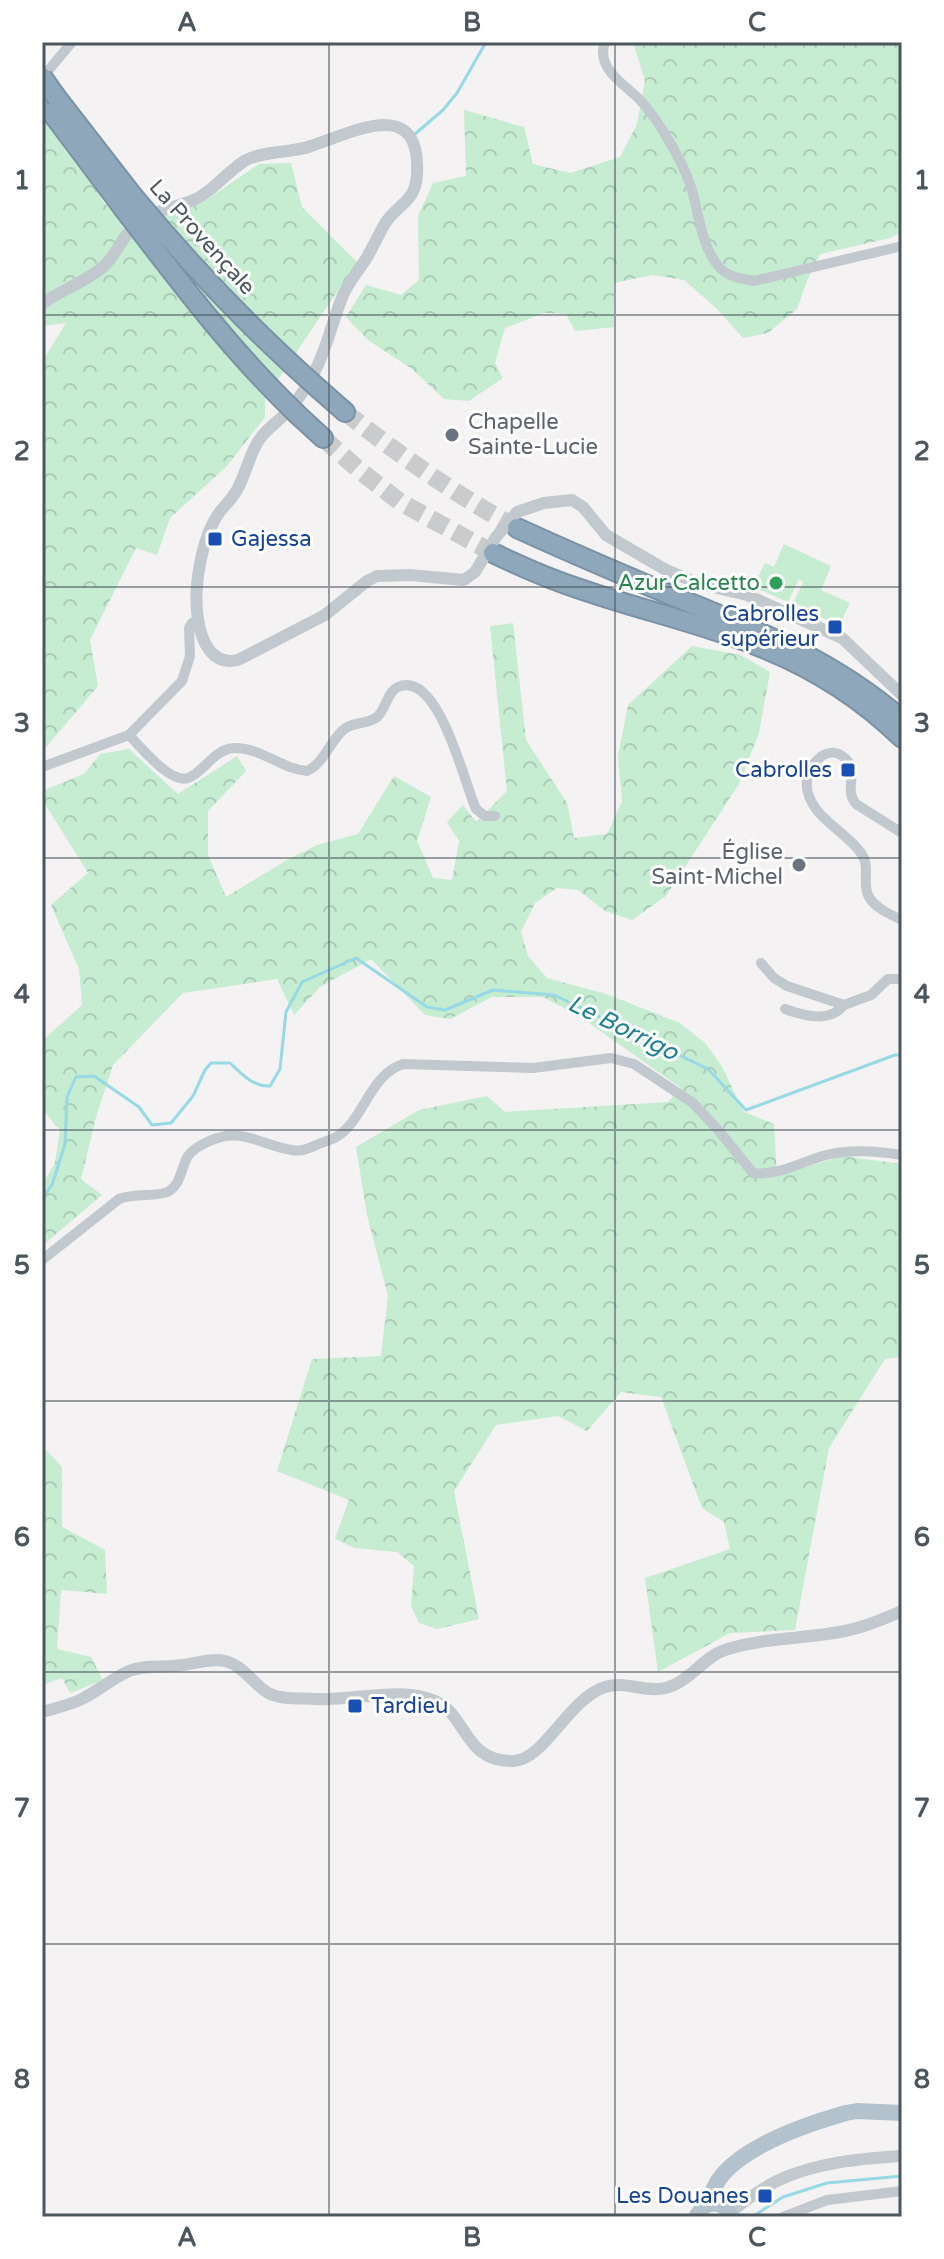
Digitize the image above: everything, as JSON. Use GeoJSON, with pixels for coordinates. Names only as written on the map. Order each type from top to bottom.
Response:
{"type":"FeatureCollection","features":[{"type":"Feature","properties":{"kind":"highway","name":"La Provençale"},"geometry":{"type":"LineString","coordinates":[[42,78],[49,102],[128,202],[229,342],[323,438]]}},
{"type":"Feature","properties":{"kind":"highway","name":"La Provençale"},"geometry":{"type":"LineString","coordinates":[[128,202],[244,321],[345,412]]}},
{"type":"Feature","properties":{"kind":"highway"},"geometry":{"type":"LineString","coordinates":[[517,528],[795,648],[855,683],[902,720]]}},
{"type":"Feature","properties":{"kind":"highway"},"geometry":{"type":"LineString","coordinates":[[493,553],[560,582],[719,631],[776,653],[853,696],[902,738]]}},
{"type":"Feature","properties":{"kind":"main road"},"geometry":{"type":"LineString","coordinates":[[711,2203],[712,2189],[721,2174],[748,2152],[846,2113],[902,2113]]}},
{"type":"Feature","properties":{"kind":"main road"},"geometry":{"type":"LineString","coordinates":[[696,2217],[703,2207],[711,2203],[721,2205],[730,2215]]}},
{"type":"Feature","properties":{"kind":"street"},"geometry":{"type":"LineString","coordinates":[[42,78],[72,42]]}},
{"type":"Feature","properties":{"kind":"street"},"geometry":{"type":"LineString","coordinates":[[605,42],[604,63],[611,74],[642,102],[681,163],[703,233],[722,270],[754,281],[902,246]]}},
{"type":"Feature","properties":{"kind":"street"},"geometry":{"type":"LineString","coordinates":[[42,304],[103,267],[126,233],[140,221],[156,212],[197,199],[250,158],[312,146],[373,125],[395,125],[405,130],[416,152],[418,168],[414,193],[387,220],[343,295],[329,340],[312,377],[293,406],[259,440],[236,493],[214,522],[201,562],[196,601],[201,633],[214,657],[229,662],[238,660],[325,615],[377,576],[410,575],[464,580],[475,572],[496,537],[517,512],[572,500],[583,507],[596,526],[612,540],[666,570],[700,584],[747,595],[842,638],[902,695]]}},
{"type":"Feature","properties":{"kind":"street"},"geometry":{"type":"LineString","coordinates":[[42,767],[129,735],[182,681],[190,656],[189,628],[198,621]]}},
{"type":"Feature","properties":{"kind":"street"},"geometry":{"type":"LineString","coordinates":[[129,735],[160,766],[179,779],[189,777],[227,748],[252,751],[287,767],[307,771],[318,765],[339,733],[379,716],[394,689],[408,686],[418,689],[441,715],[476,809],[485,816],[495,816]]}},
{"type":"Feature","properties":{"kind":"street"},"geometry":{"type":"LineString","coordinates":[[902,833],[852,799],[849,787],[852,771],[845,758],[828,754],[813,763],[806,781],[809,799],[861,854],[867,870],[869,898],[884,911],[902,920]]}},
{"type":"Feature","properties":{"kind":"street"},"geometry":{"type":"LineString","coordinates":[[761,963],[774,978],[787,986],[844,1005]]}},
{"type":"Feature","properties":{"kind":"street"},"geometry":{"type":"LineString","coordinates":[[785,1009],[814,1017],[830,1015],[844,1005],[871,995],[888,979],[902,979]]}},
{"type":"Feature","properties":{"kind":"street"},"geometry":{"type":"LineString","coordinates":[[42,1260],[119,1199],[132,1194],[172,1190],[190,1152],[208,1141],[227,1136],[255,1138],[293,1151],[337,1137],[356,1119],[382,1077],[403,1064],[533,1068],[611,1058],[634,1064],[693,1103],[753,1173],[769,1175],[830,1154],[874,1151],[902,1155]]}},
{"type":"Feature","properties":{"kind":"street"},"geometry":{"type":"LineString","coordinates":[[42,1712],[82,1699],[128,1672],[143,1667],[173,1667],[215,1659],[239,1667],[263,1689],[277,1696],[330,1699],[400,1695],[436,1702],[449,1710],[468,1738],[489,1756],[517,1761],[527,1758],[549,1738],[568,1713],[592,1693],[606,1686],[625,1684],[643,1689],[666,1688],[725,1650],[846,1631],[902,1611]]}},
{"type":"Feature","properties":{"kind":"street"},"geometry":{"type":"LineString","coordinates":[[730,2215],[758,2192],[779,2180],[811,2169],[835,2163],[902,2156]]}},
{"type":"Feature","properties":{"kind":"street"},"geometry":{"type":"LineString","coordinates":[[783,2217],[827,2200],[902,2191]]}},
{"type":"Feature","properties":{"kind":"green space"},"geometry":{"type":"Polygon","coordinates":[[[633,42],[902,42],[902,232],[890,238],[820,254],[797,309],[768,333],[743,338],[716,308],[684,280],[652,275],[614,283],[614,327],[575,331],[566,314],[544,313],[505,328],[495,363],[503,378],[469,401],[444,399],[412,369],[368,340],[346,317],[366,285],[401,295],[419,280],[418,216],[433,183],[466,176],[464,110],[524,127],[533,164],[570,173],[620,157],[637,124],[645,81],[633,42]]]}},
{"type":"Feature","properties":{"kind":"green space"},"geometry":{"type":"Polygon","coordinates":[[[42,114],[99,192],[103,202],[118,215],[124,230],[202,203],[259,164],[291,163],[302,207],[357,262],[265,399],[265,417],[227,466],[170,518],[157,555],[136,548],[90,640],[98,686],[42,752],[42,362],[66,323],[42,326],[42,114]]]}},
{"type":"Feature","properties":{"kind":"green space"},"geometry":{"type":"Polygon","coordinates":[[[784,544],[831,566],[821,590],[850,603],[839,626],[793,603],[803,582],[799,579],[788,602],[753,587],[765,563],[774,567],[784,544]]]}},
{"type":"Feature","properties":{"kind":"green space"},"geometry":{"type":"Polygon","coordinates":[[[513,623],[526,740],[567,803],[574,838],[607,834],[622,801],[618,756],[628,705],[692,646],[741,655],[770,672],[759,733],[739,784],[666,896],[632,920],[605,911],[578,890],[557,888],[535,903],[521,932],[528,956],[547,978],[606,994],[680,1023],[706,1044],[721,1065],[744,1112],[774,1124],[777,1176],[842,1156],[902,1164],[902,1357],[885,1359],[829,1448],[795,1630],[730,1633],[658,1672],[645,1578],[730,1549],[724,1522],[702,1508],[661,1397],[621,1392],[587,1431],[558,1416],[496,1425],[454,1491],[479,1619],[437,1629],[419,1623],[411,1606],[414,1566],[397,1552],[355,1548],[335,1539],[349,1500],[277,1471],[312,1359],[381,1356],[388,1296],[367,1215],[356,1147],[419,1110],[487,1096],[505,1112],[668,1102],[681,1088],[579,1016],[543,997],[492,997],[450,1019],[425,1015],[371,959],[320,987],[294,1015],[277,979],[183,993],[113,1065],[81,1179],[102,1195],[42,1246],[42,1185],[55,1163],[60,1130],[42,1109],[42,1041],[82,1005],[79,969],[51,905],[88,873],[42,799],[42,791],[84,774],[100,754],[129,749],[178,794],[237,756],[246,771],[208,811],[208,855],[226,897],[317,845],[358,834],[394,776],[431,797],[417,841],[433,878],[452,880],[459,841],[447,822],[463,805],[476,822],[507,791],[490,626],[513,623]]]}},
{"type":"Feature","properties":{"kind":"green space"},"geometry":{"type":"Polygon","coordinates":[[[42,1446],[62,1467],[62,1527],[105,1550],[107,1594],[61,1590],[57,1649],[91,1657],[103,1680],[70,1693],[62,1678],[42,1685],[42,1446]]]}},
{"type":"Feature","properties":{"kind":"waterway"},"geometry":{"type":"LineString","coordinates":[[415,134],[457,93],[486,42]]}},
{"type":"Feature","properties":{"kind":"waterway","name":"Le Borrigo"},"geometry":{"type":"LineString","coordinates":[[42,1198],[52,1185],[65,1144],[67,1097],[76,1077],[94,1076],[139,1107],[152,1125],[171,1123],[193,1096],[211,1063],[230,1063],[253,1082],[270,1086],[280,1069],[286,1012],[302,982],[356,958],[427,1007],[445,1010],[493,990],[554,995],[708,1069],[746,1110],[902,1055]]}},
{"type":"Feature","properties":{"kind":"waterway"},"geometry":{"type":"LineString","coordinates":[[752,2217],[783,2197],[827,2183],[902,2176]]}},
{"type":"Feature","properties":{"kind":"tunnel"},"geometry":{"type":"LineString","coordinates":[[345,412],[428,474],[517,528]]}},
{"type":"Feature","properties":{"kind":"tunnel"},"geometry":{"type":"LineString","coordinates":[[323,438],[400,502],[493,553]]}},
{"type":"Feature","properties":{"kind":"place","name":"Chapelle Sainte-Lucie"},"geometry":{"type":"Point","coordinates":[452,435]}},
{"type":"Feature","properties":{"kind":"place","name":"Gajessa"},"geometry":{"type":"Point","coordinates":[215,539]}},
{"type":"Feature","properties":{"kind":"place","name":"Azur Calcetto"},"geometry":{"type":"Point","coordinates":[776,583]}},
{"type":"Feature","properties":{"kind":"place","name":"Cabrolles supérieur"},"geometry":{"type":"Point","coordinates":[835,627]}},
{"type":"Feature","properties":{"kind":"place","name":"Cabrolles"},"geometry":{"type":"Point","coordinates":[848,770]}},
{"type":"Feature","properties":{"kind":"place","name":"Église Saint-Michel"},"geometry":{"type":"Point","coordinates":[799,865]}},
{"type":"Feature","properties":{"kind":"place","name":"Tardieu"},"geometry":{"type":"Point","coordinates":[355,1706]}},
{"type":"Feature","properties":{"kind":"place","name":"Les Douanes"},"geometry":{"type":"Point","coordinates":[765,2196]}}]}
